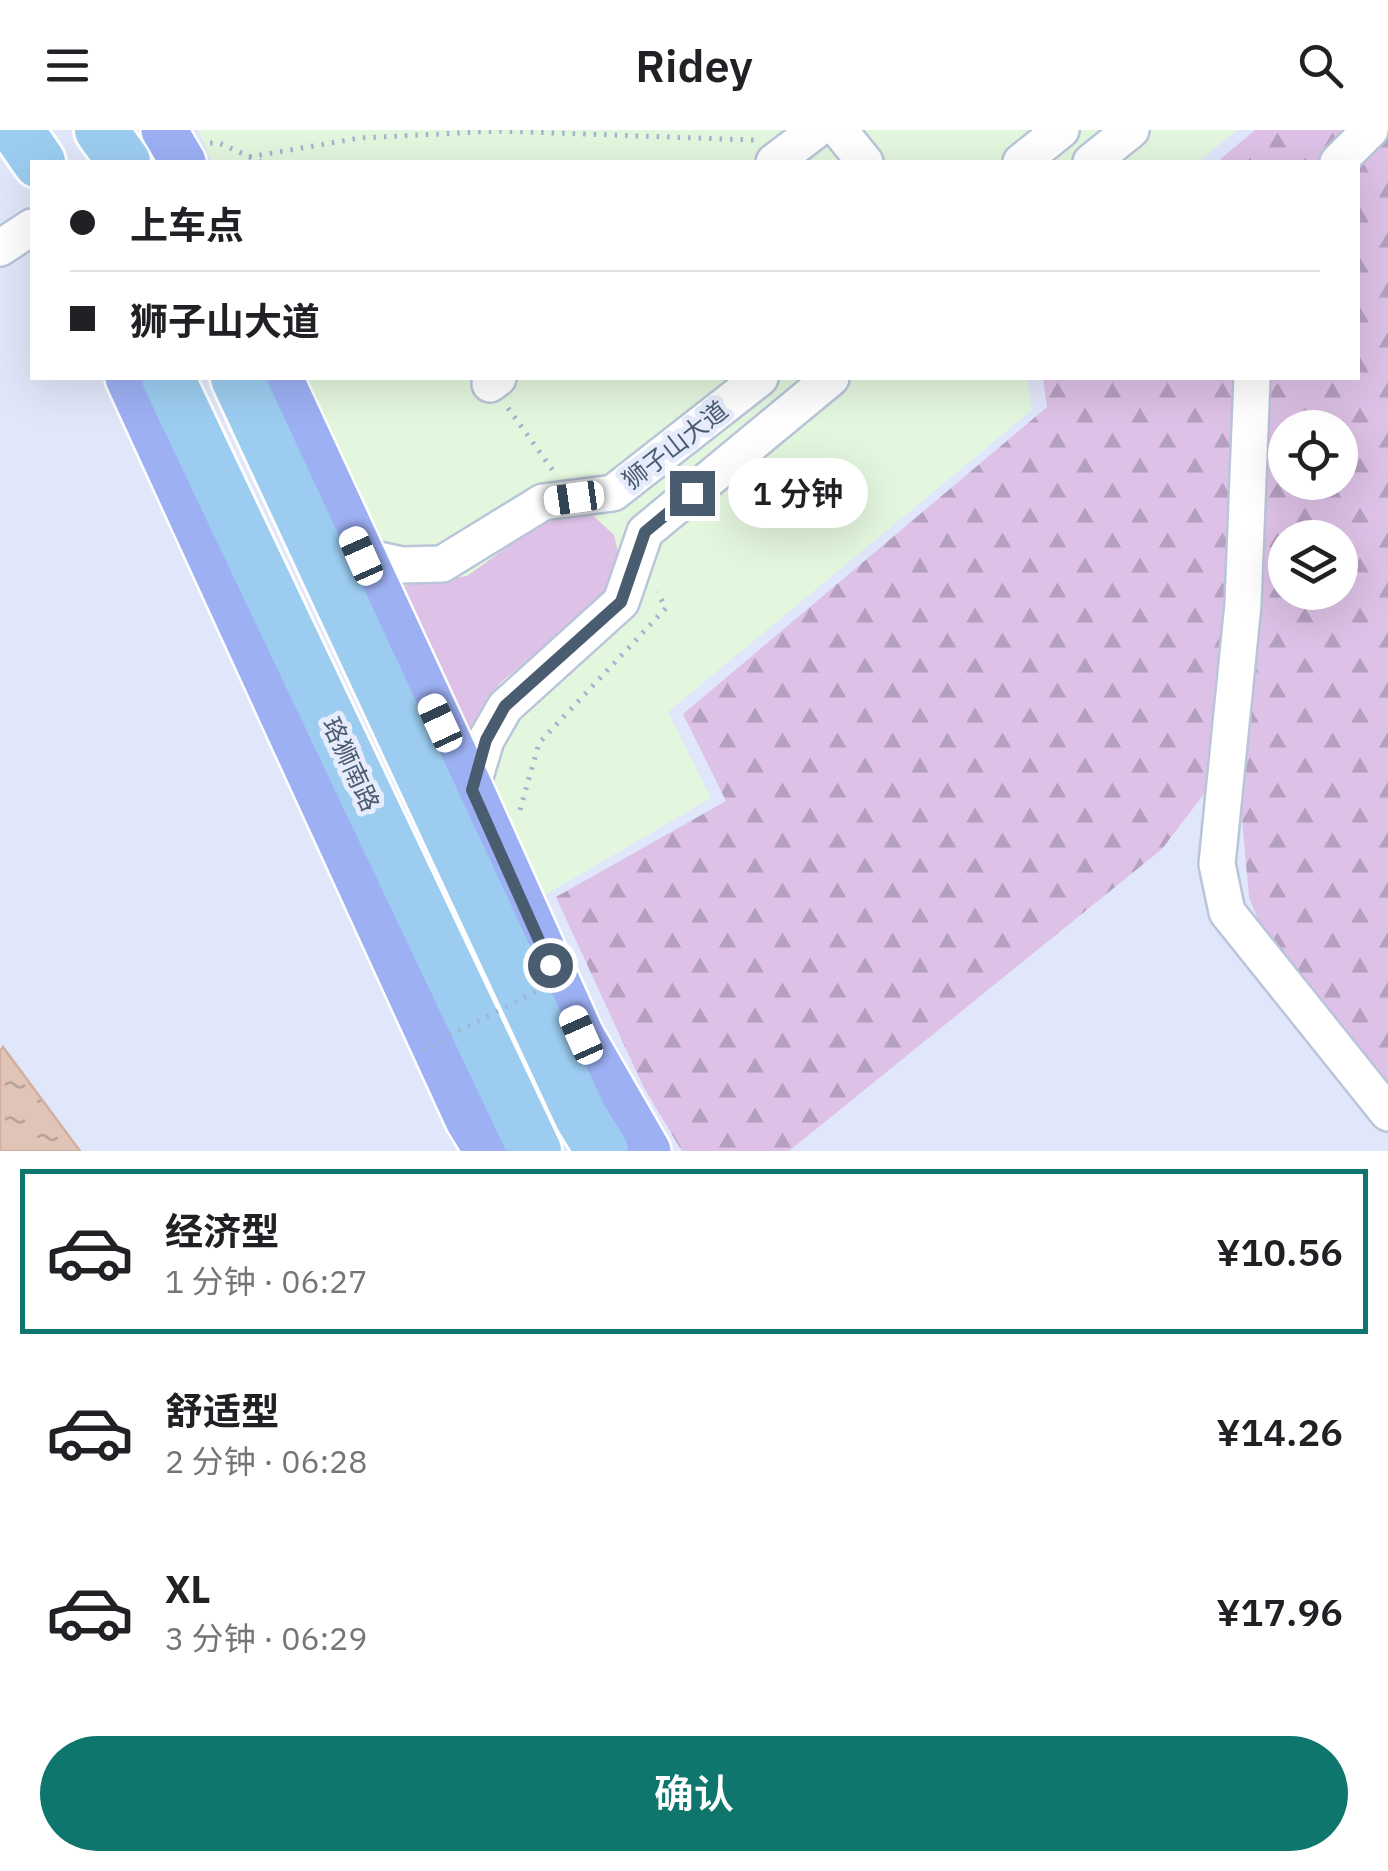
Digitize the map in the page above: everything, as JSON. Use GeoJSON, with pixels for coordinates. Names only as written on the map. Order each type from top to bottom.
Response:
{"type":"FeatureCollection","features":[{"type":"Feature","properties":{"kind":"highway"},"geometry":{"type":"LineString","coordinates":[[16,130],[38,160]]}},
{"type":"Feature","properties":{"kind":"highway"},"geometry":{"type":"LineString","coordinates":[[55,130],[69,160]]}},
{"type":"Feature","properties":{"kind":"highway"},"geometry":{"type":"LineString","coordinates":[[101,130],[123,160]]}},
{"type":"Feature","properties":{"kind":"highway"},"geometry":{"type":"LineString","coordinates":[[124,130],[166,152]]}},
{"type":"Feature","properties":{"kind":"highway","name":"珞狮南路"},"geometry":{"type":"LineString","coordinates":[[169,380],[535,1151]]}},
{"type":"Feature","properties":{"kind":"highway"},"geometry":{"type":"LineString","coordinates":[[239,380],[591,1134]]}},
{"type":"Feature","properties":{"kind":"main road"},"geometry":{"type":"LineString","coordinates":[[8,130],[30,178]]}},
{"type":"Feature","properties":{"kind":"main road"},"geometry":{"type":"LineString","coordinates":[[129,380],[468,1120],[487,1151]]}},
{"type":"Feature","properties":{"kind":"main road"},"geometry":{"type":"LineString","coordinates":[[281,380],[581,1035],[648,1151]]}},
{"type":"Feature","properties":{"kind":"street"},"geometry":{"type":"LineString","coordinates":[[839,130],[863,160]]}},
{"type":"Feature","properties":{"kind":"street"},"geometry":{"type":"LineString","coordinates":[[1024,160],[1061,130]]}},
{"type":"Feature","properties":{"kind":"street"},"geometry":{"type":"LineString","coordinates":[[1094,160],[1131,130]]}},
{"type":"Feature","properties":{"kind":"street"},"geometry":{"type":"LineString","coordinates":[[1340,160],[1370,130]]}},
{"type":"Feature","properties":{"kind":"street"},"geometry":{"type":"LineString","coordinates":[[0,248],[30,228]]}},
{"type":"Feature","properties":{"kind":"street","name":"狮子山大道"},"geometry":{"type":"LineString","coordinates":[[361,556],[402,565],[442,564],[543,502],[613,492],[757,380]]}},
{"type":"Feature","properties":{"kind":"street","name":"狮子山大道"},"geometry":{"type":"LineString","coordinates":[[472,790],[486,740],[505,706],[621,602],[645,532],[829,380]]}},
{"type":"Feature","properties":{"kind":"street"},"geometry":{"type":"LineString","coordinates":[[1252,380],[1244,604],[1217,864],[1227,912],[1388,1113]]}},
{"type":"Feature","properties":{"kind":"path"},"geometry":{"type":"LineString","coordinates":[[249,156],[360,138],[498,131],[797,144]]}},
{"type":"Feature","properties":{"kind":"path"},"geometry":{"type":"LineString","coordinates":[[166,152],[219,143],[257,160]]}},
{"type":"Feature","properties":{"kind":"path"},"geometry":{"type":"LineString","coordinates":[[494,381],[574,498]]}},
{"type":"Feature","properties":{"kind":"path"},"geometry":{"type":"LineString","coordinates":[[525,827],[520,808],[540,743],[666,608],[636,560]]}},
{"type":"Feature","properties":{"kind":"path"},"geometry":{"type":"LineString","coordinates":[[421,1050],[576,975],[571,960]]}},
{"type":"Feature","properties":{"kind":"shaded area"},"geometry":{"type":"Polygon","coordinates":[[[198,130],[1237,130],[1200,160],[211,160],[198,130]]]}},
{"type":"Feature","properties":{"kind":"shaded area"},"geometry":{"type":"Polygon","coordinates":[[[306,380],[1027,380],[1032,410],[668,712],[711,798],[538,899],[306,380]]]}},
{"type":"Feature","properties":{"kind":"green space"},"geometry":{"type":"Polygon","coordinates":[[[1255,130],[1388,130],[1388,1087],[1263,933],[1249,897],[1236,752],[1162,849],[789,1151],[682,1151],[644,1088],[556,897],[726,801],[683,714],[1047,407],[1043,380],[1360,380],[1360,160],[1219,160],[1255,130]]]}},
{"type":"Feature","properties":{"kind":"green space"},"geometry":{"type":"Polygon","coordinates":[[[588,511],[614,535],[621,565],[610,590],[499,684],[486,717],[469,734],[393,603],[402,586],[467,576],[555,513],[588,511]]]}},
{"type":"Feature","properties":{"kind":"water"},"geometry":{"type":"Polygon","coordinates":[[[3,1047],[80,1151],[0,1151],[3,1047]]]}},
{"type":"Feature","properties":{"kind":"route"},"geometry":{"type":"LineString","coordinates":[[550,965],[472,790],[486,740],[505,706],[621,602],[645,532],[692,493]]}}]}
